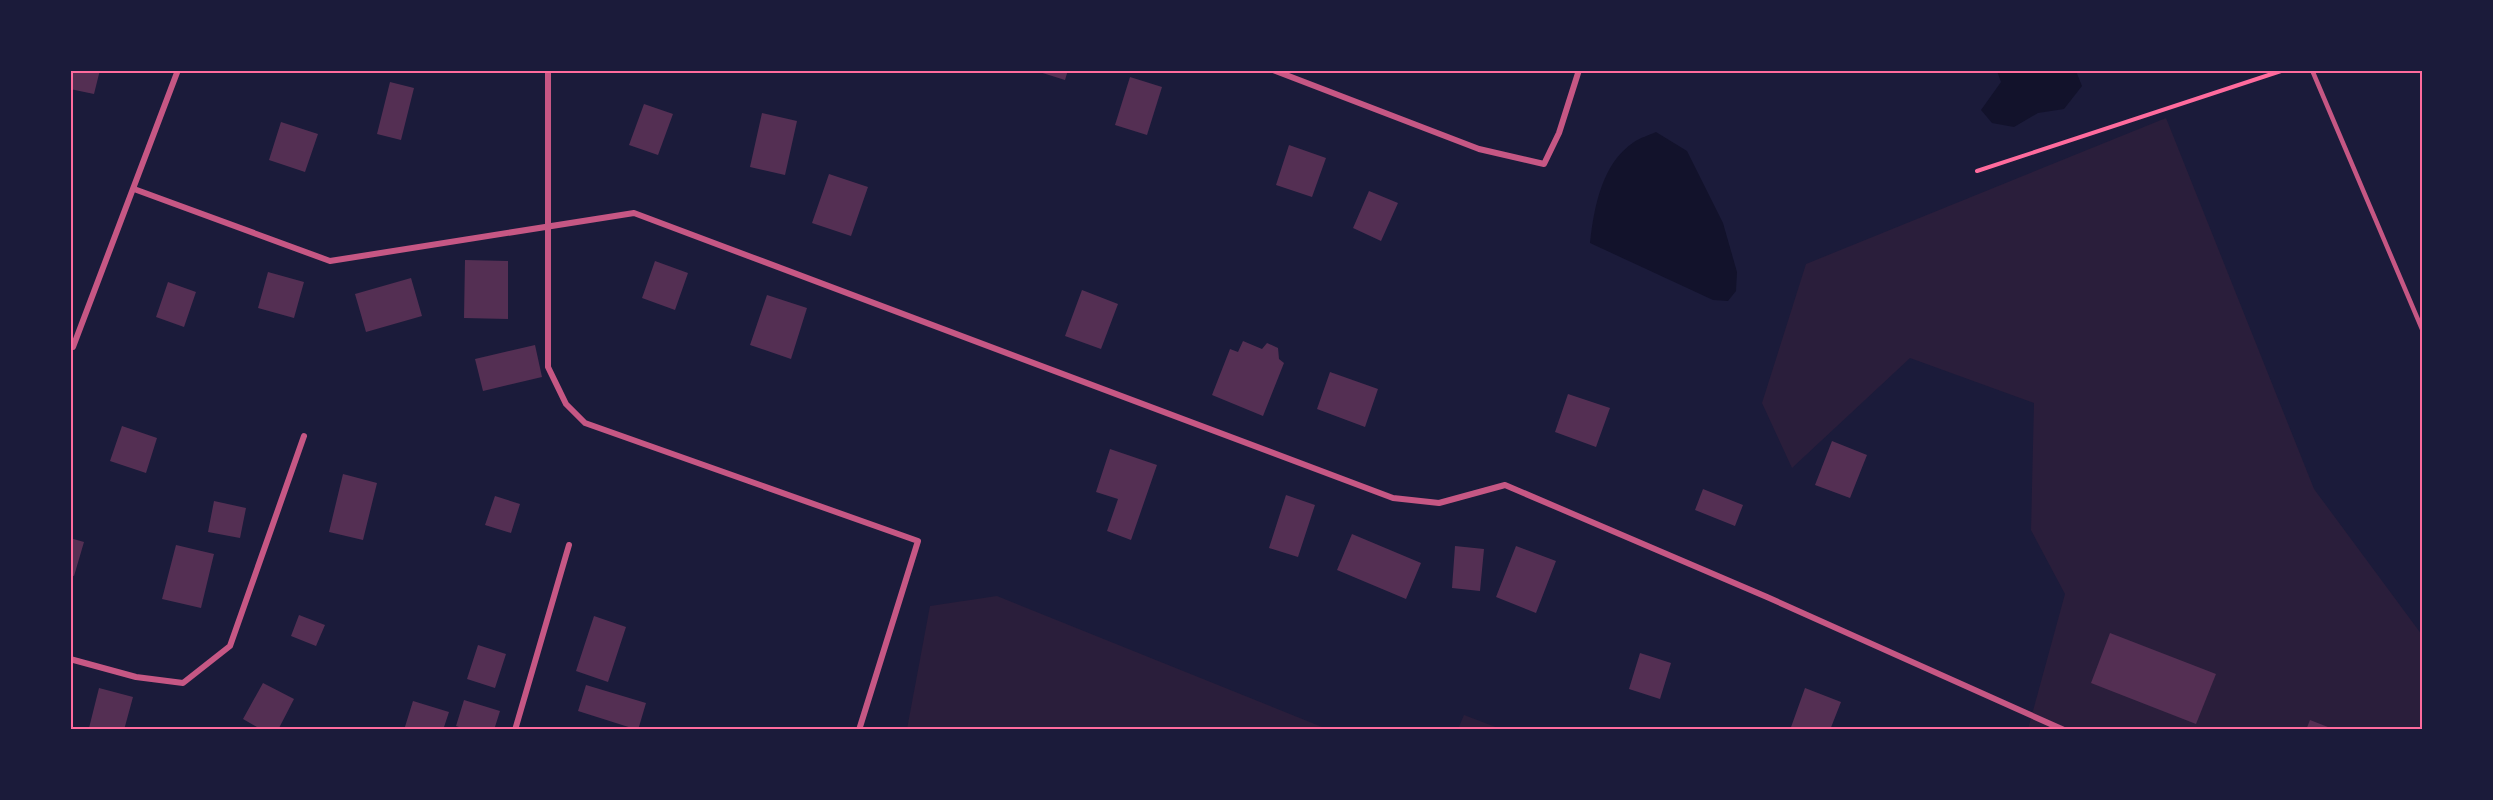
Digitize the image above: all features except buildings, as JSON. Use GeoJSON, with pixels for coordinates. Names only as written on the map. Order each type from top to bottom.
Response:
{"type":"FeatureCollection","features":[{"type":"Feature","properties":{"kind":"street"},"geometry":{"type":"LineString","coordinates":[[73,347],[178,70]]}},
{"type":"Feature","properties":{"kind":"street"},"geometry":{"type":"LineString","coordinates":[[548,70],[548,367],[566,404],[585,423],[918,541],[859,729]]}},
{"type":"Feature","properties":{"kind":"street"},"geometry":{"type":"LineString","coordinates":[[1273,70],[1479,149],[1544,164],[1559,133],[1580,70]]}},
{"type":"Feature","properties":{"kind":"street"},"geometry":{"type":"LineString","coordinates":[[134,189],[330,261],[634,213],[1393,498],[1439,503],[1505,484],[2064,729]]}},
{"type":"Feature","properties":{"kind":"street"},"geometry":{"type":"LineString","coordinates":[[70,658],[136,677],[183,683],[231,646],[304,436]]}},
{"type":"Feature","properties":{"kind":"street"},"geometry":{"type":"LineString","coordinates":[[515,729],[569,544]]}},
{"type":"Feature","properties":{"kind":"lane"},"geometry":{"type":"LineString","coordinates":[[2312,70],[2422,329]]}},
{"type":"Feature","properties":{"kind":"path"},"geometry":{"type":"LineString","coordinates":[[1977,171],[2284,70]]}},
{"type":"Feature","properties":{"kind":"shaded area"},"geometry":{"type":"Polygon","coordinates":[[[1997,71],[2076,71],[2082,86],[2064,109],[2038,113],[2014,127],[1992,123],[1981,110],[2001,82],[1997,71]]]}},
{"type":"Feature","properties":{"kind":"shaded area"},"geometry":{"type":"Polygon","coordinates":[[[2166,118],[2314,489],[2422,635],[2422,729],[2028,729],[2065,594],[2031,530],[2034,403],[1910,358],[1792,468],[1762,403],[1806,264],[2166,118]]]}},
{"type":"Feature","properties":{"kind":"shaded area"},"geometry":{"type":"Polygon","coordinates":[[[1656,132],[1687,151],[1723,223],[1737,272],[1736,291],[1728,301],[1713,300],[1590,243],[1597,201],[1614,162],[1634,142],[1656,132]]]}},
{"type":"Feature","properties":{"kind":"shaded area"},"geometry":{"type":"Polygon","coordinates":[[[997,596],[1327,729],[907,729],[930,606],[997,596]]]}},
{"type":"Feature","properties":{"kind":"shaded area"},"geometry":{"type":"Polygon","coordinates":[[[1464,715],[1501,729],[1458,729],[1464,715]]]}}]}
